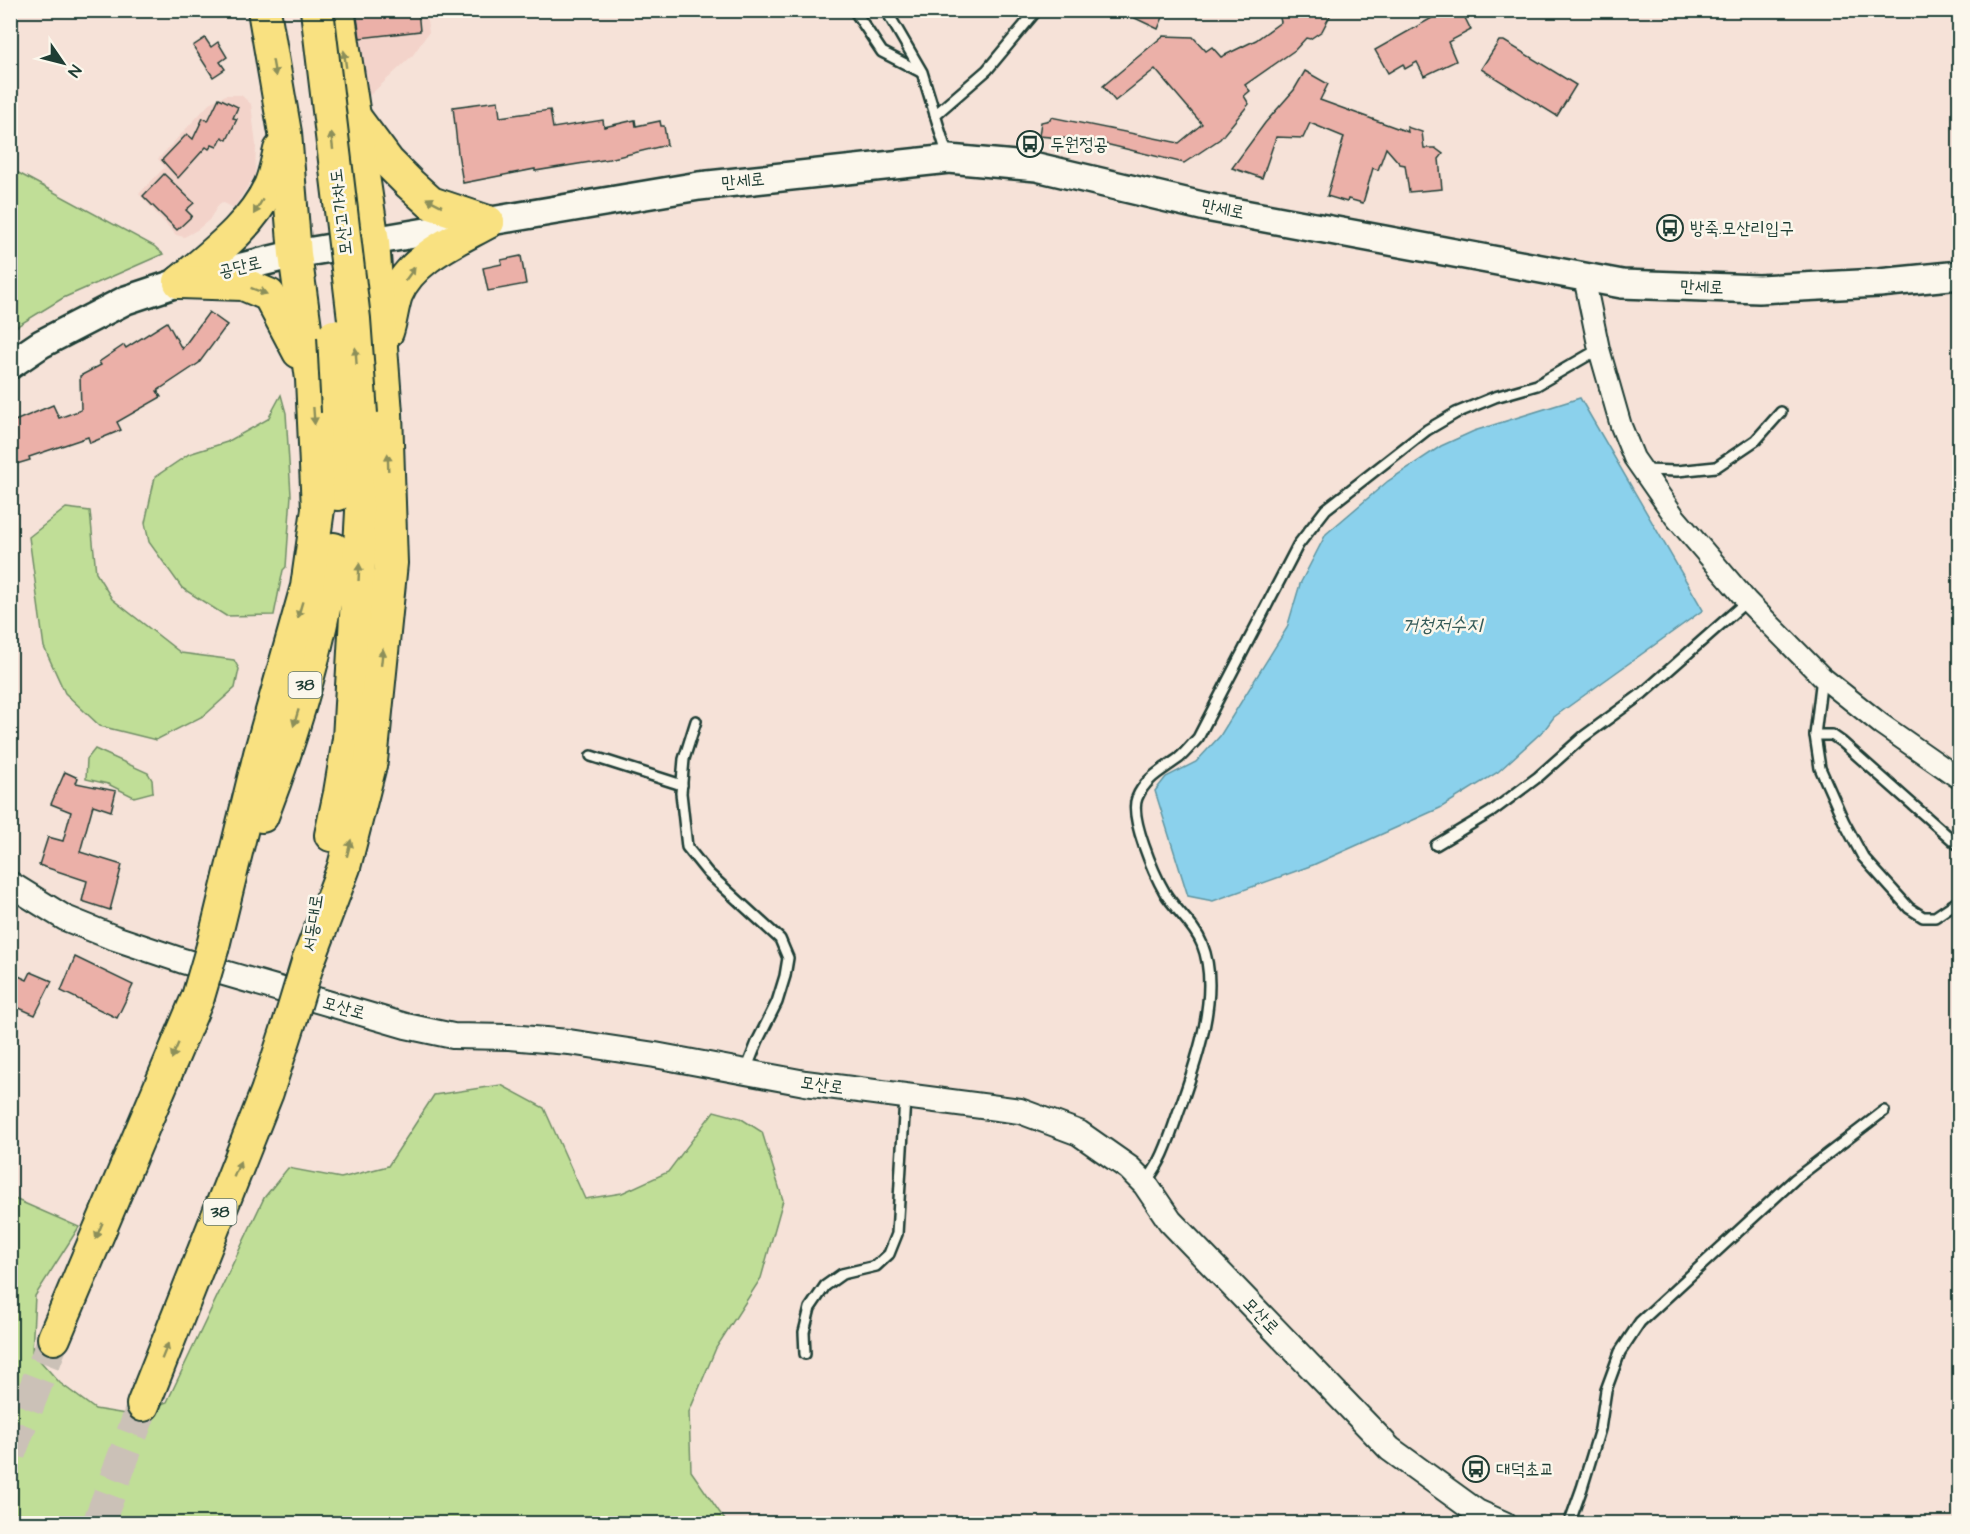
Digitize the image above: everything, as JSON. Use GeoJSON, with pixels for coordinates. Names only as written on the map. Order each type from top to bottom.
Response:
{"type":"FeatureCollection","features":[{"type":"Feature","properties":{"kind":"highway"},"geometry":{"type":"LineString","coordinates":[[213,946],[260,754],[307,587],[318,509],[312,379],[295,254],[285,133],[264,10]]}},
{"type":"Feature","properties":{"kind":"highway","name":"모산고가차도"},"geometry":{"type":"LineString","coordinates":[[295,10],[333,329],[349,413]]}},
{"type":"Feature","properties":{"kind":"highway","name":"모산고가차도"},"geometry":{"type":"LineString","coordinates":[[317,10],[354,319],[349,413]]}},
{"type":"Feature","properties":{"kind":"highway"},"geometry":{"type":"LineString","coordinates":[[308,962],[344,867],[371,760],[391,563],[382,348],[373,242],[338,10]]}},
{"type":"Feature","properties":{"kind":"highway"},"geometry":{"type":"LineString","coordinates":[[353,114],[388,162],[431,202],[488,222]]}},
{"type":"Feature","properties":{"kind":"highway"},"geometry":{"type":"LineString","coordinates":[[180,282],[225,244],[253,216],[271,184],[285,133]]}},
{"type":"Feature","properties":{"kind":"highway"},"geometry":{"type":"LineString","coordinates":[[382,348],[396,295],[414,267],[439,249],[488,222]]}},
{"type":"Feature","properties":{"kind":"highway"},"geometry":{"type":"LineString","coordinates":[[180,282],[243,284],[269,295],[312,379]]}},
{"type":"Feature","properties":{"kind":"highway","name":"38"},"geometry":{"type":"LineString","coordinates":[[54,1338],[198,997],[213,946],[282,764],[314,656],[327,598],[349,413]]}},
{"type":"Feature","properties":{"kind":"highway","name":"서동대로"},"geometry":{"type":"LineString","coordinates":[[143,1405],[267,1092],[308,962],[320,881],[340,793],[349,739],[363,494],[349,413]]}},
{"type":"Feature","properties":{"kind":"main road","name":"만세로"},"geometry":{"type":"LineString","coordinates":[[488,222],[699,186],[949,159],[1037,167],[1206,207],[1622,284],[1759,289],[1879,283],[1959,275]]}},
{"type":"Feature","properties":{"kind":"main road","name":"공단로"},"geometry":{"type":"LineString","coordinates":[[10,365],[41,344],[126,300],[180,282],[295,254],[488,222]]}},
{"type":"Feature","properties":{"kind":"street"},"geometry":{"type":"LineString","coordinates":[[1584,277],[1599,349],[1634,458],[1675,517],[1747,601],[1822,677],[1881,724],[1959,778]]}},
{"type":"Feature","properties":{"kind":"street","name":"모산로"},"geometry":{"type":"LineString","coordinates":[[10,884],[65,918],[112,937],[183,961],[406,1026],[453,1036],[509,1036],[568,1041],[805,1083],[1020,1111],[1079,1133],[1129,1168],[1145,1184],[1170,1221],[1390,1449],[1477,1512],[1504,1524]]}},
{"type":"Feature","properties":{"kind":"lane"},"geometry":{"type":"LineString","coordinates":[[854,10],[882,52],[922,72]]}},
{"type":"Feature","properties":{"kind":"lane"},"geometry":{"type":"LineString","coordinates":[[886,10],[922,72],[949,159]]}},
{"type":"Feature","properties":{"kind":"lane"},"geometry":{"type":"LineString","coordinates":[[935,115],[987,70],[1037,10]]}},
{"type":"Feature","properties":{"kind":"lane"},"geometry":{"type":"LineString","coordinates":[[1145,1184],[1160,1160],[1198,1056],[1206,1011],[1209,975],[1202,945],[1191,924],[1164,892],[1150,861],[1137,827],[1136,800],[1147,782],[1182,756],[1198,738],[1298,545],[1326,510],[1427,430],[1447,418],[1495,397],[1537,385],[1599,349]]}},
{"type":"Feature","properties":{"kind":"lane"},"geometry":{"type":"LineString","coordinates":[[1643,470],[1677,471],[1716,467],[1756,440],[1781,412]]}},
{"type":"Feature","properties":{"kind":"lane"},"geometry":{"type":"LineString","coordinates":[[1437,845],[1491,812],[1538,777],[1583,737],[1643,693],[1747,601]]}},
{"type":"Feature","properties":{"kind":"lane"},"geometry":{"type":"LineString","coordinates":[[1822,677],[1815,735],[1820,768],[1844,822],[1863,857],[1909,908],[1923,918],[1935,917],[1959,900]]}},
{"type":"Feature","properties":{"kind":"lane"},"geometry":{"type":"LineString","coordinates":[[696,721],[684,759],[682,785],[687,847],[708,873],[780,939],[788,958],[777,1002],[745,1072]]}},
{"type":"Feature","properties":{"kind":"lane"},"geometry":{"type":"LineString","coordinates":[[1815,735],[1832,735],[1842,742],[1957,844]]}},
{"type":"Feature","properties":{"kind":"lane"},"geometry":{"type":"LineString","coordinates":[[591,756],[682,785]]}},
{"type":"Feature","properties":{"kind":"lane"},"geometry":{"type":"LineString","coordinates":[[805,1354],[804,1332],[810,1308],[825,1286],[842,1274],[876,1266],[889,1254],[897,1234],[905,1095]]}},
{"type":"Feature","properties":{"kind":"lane"},"geometry":{"type":"LineString","coordinates":[[1569,1524],[1600,1429],[1606,1390],[1620,1353],[1640,1322],[1795,1179],[1884,1112]]}},
{"type":"Feature","properties":{"kind":"shaded area"},"geometry":{"type":"Polygon","coordinates":[[[348,11],[425,11],[429,32],[413,55],[367,98],[348,11]]]}},
{"type":"Feature","properties":{"kind":"shaded area"},"geometry":{"type":"Polygon","coordinates":[[[226,95],[241,95],[251,104],[256,145],[255,175],[234,208],[224,203],[219,204],[209,220],[197,230],[184,237],[176,235],[139,194],[165,167],[158,159],[211,102],[226,95]]]}},
{"type":"Feature","properties":{"kind":"green space"},"geometry":{"type":"Polygon","coordinates":[[[11,169],[154,246],[163,254],[63,298],[11,330],[11,169]]]}},
{"type":"Feature","properties":{"kind":"green space"},"geometry":{"type":"Polygon","coordinates":[[[281,395],[286,413],[291,495],[286,567],[283,570],[274,615],[226,616],[182,588],[149,542],[145,523],[155,477],[189,454],[227,442],[268,419],[281,395]]]}},
{"type":"Feature","properties":{"kind":"green space"},"geometry":{"type":"Polygon","coordinates":[[[66,508],[90,511],[96,573],[112,599],[181,653],[234,660],[239,669],[235,688],[205,715],[156,740],[100,726],[65,693],[44,647],[29,537],[66,508]]]}},
{"type":"Feature","properties":{"kind":"green space"},"geometry":{"type":"Polygon","coordinates":[[[95,749],[148,773],[152,780],[153,792],[134,797],[108,784],[86,779],[87,759],[95,749]]]}},
{"type":"Feature","properties":{"kind":"green space"},"geometry":{"type":"Polygon","coordinates":[[[501,1085],[544,1108],[585,1199],[622,1193],[668,1172],[714,1111],[740,1118],[762,1132],[783,1200],[761,1278],[716,1348],[689,1412],[691,1471],[727,1523],[11,1523],[10,1197],[79,1227],[35,1296],[32,1352],[60,1383],[95,1409],[132,1415],[167,1402],[264,1198],[288,1168],[341,1178],[388,1166],[434,1095],[501,1085]]]}},
{"type":"Feature","properties":{"kind":"water","name":"거청저수지"},"geometry":{"type":"Polygon","coordinates":[[[1580,398],[1703,610],[1554,717],[1545,729],[1498,772],[1440,808],[1313,865],[1213,901],[1188,896],[1155,791],[1166,777],[1196,762],[1220,736],[1287,628],[1300,584],[1326,534],[1388,481],[1441,446],[1474,431],[1580,398]]]}},
{"type":"Feature","properties":{"kind":"building"},"geometry":{"type":"Polygon","coordinates":[[[356,10],[418,10],[420,31],[360,38],[356,10]]]}},
{"type":"Feature","properties":{"kind":"building"},"geometry":{"type":"Polygon","coordinates":[[[1118,10],[1166,10],[1158,29],[1118,10]]]}},
{"type":"Feature","properties":{"kind":"building"},"geometry":{"type":"Polygon","coordinates":[[[1278,10],[1333,10],[1322,31],[1310,39],[1306,38],[1295,50],[1245,85],[1250,91],[1244,96],[1249,104],[1220,139],[1184,163],[1093,141],[1039,136],[1041,122],[1050,120],[1051,117],[1179,143],[1202,124],[1155,69],[1115,101],[1103,86],[1163,36],[1193,37],[1206,51],[1212,47],[1221,57],[1256,40],[1281,22],[1278,10]]]}},
{"type":"Feature","properties":{"kind":"building"},"geometry":{"type":"Polygon","coordinates":[[[1446,10],[1461,10],[1471,30],[1448,42],[1456,61],[1424,76],[1417,62],[1405,69],[1403,64],[1388,73],[1375,50],[1446,10]]]}},
{"type":"Feature","properties":{"kind":"building"},"geometry":{"type":"Polygon","coordinates":[[[205,38],[211,47],[218,42],[227,57],[220,62],[225,69],[213,77],[193,46],[205,38]]]}},
{"type":"Feature","properties":{"kind":"building"},"geometry":{"type":"Polygon","coordinates":[[[1499,41],[1504,41],[1576,85],[1557,116],[1481,69],[1499,41]]]}},
{"type":"Feature","properties":{"kind":"building"},"geometry":{"type":"Polygon","coordinates":[[[1305,71],[1328,84],[1320,100],[1408,132],[1407,127],[1422,132],[1424,148],[1435,148],[1443,154],[1439,159],[1442,189],[1409,192],[1405,165],[1400,164],[1386,148],[1378,170],[1373,168],[1363,203],[1348,199],[1347,202],[1327,196],[1344,137],[1310,123],[1303,138],[1276,137],[1262,178],[1232,168],[1265,123],[1294,90],[1305,71]]]}},
{"type":"Feature","properties":{"kind":"building"},"geometry":{"type":"Polygon","coordinates":[[[219,98],[238,107],[233,118],[237,119],[227,140],[222,137],[217,147],[212,145],[209,149],[206,147],[178,178],[162,160],[187,134],[193,139],[203,118],[208,121],[219,98]]]}},
{"type":"Feature","properties":{"kind":"building"},"geometry":{"type":"Polygon","coordinates":[[[498,101],[500,117],[550,110],[553,128],[603,120],[604,127],[635,120],[636,126],[660,121],[661,126],[664,126],[667,145],[609,159],[535,171],[535,169],[463,183],[453,107],[498,101]]]}},
{"type":"Feature","properties":{"kind":"building"},"geometry":{"type":"Polygon","coordinates":[[[164,174],[194,203],[186,210],[192,216],[177,230],[143,196],[164,174]]]}},
{"type":"Feature","properties":{"kind":"building"},"geometry":{"type":"Polygon","coordinates":[[[521,256],[526,284],[488,291],[483,268],[502,264],[501,260],[521,256]]]}},
{"type":"Feature","properties":{"kind":"building"},"geometry":{"type":"Polygon","coordinates":[[[209,312],[227,325],[199,363],[157,391],[161,397],[117,422],[121,430],[90,443],[88,437],[29,457],[30,460],[10,466],[10,423],[53,405],[59,418],[81,410],[80,376],[101,365],[99,362],[124,345],[126,348],[167,322],[182,349],[209,312]]]}},
{"type":"Feature","properties":{"kind":"building"},"geometry":{"type":"Polygon","coordinates":[[[65,772],[78,778],[76,783],[116,791],[111,811],[93,805],[80,852],[122,865],[110,910],[82,901],[87,881],[39,865],[48,837],[63,841],[71,812],[51,804],[65,772]]]}},
{"type":"Feature","properties":{"kind":"building"},"geometry":{"type":"Polygon","coordinates":[[[75,957],[133,985],[117,1018],[61,991],[75,957]]]}},
{"type":"Feature","properties":{"kind":"building"},"geometry":{"type":"Polygon","coordinates":[[[10,972],[27,980],[31,972],[52,981],[35,1015],[10,1004],[10,972]]]}},
{"type":"Feature","properties":{"kind":"tunnel"},"geometry":{"type":"LineString","coordinates":[[10,1453],[54,1338]]}},
{"type":"Feature","properties":{"kind":"tunnel"},"geometry":{"type":"LineString","coordinates":[[98,1524],[143,1405]]}},
{"type":"Feature","properties":{"kind":"place","name":"두원정공"},"geometry":{"type":"Point","coordinates":[1030,144]}},
{"type":"Feature","properties":{"kind":"place","name":"방죽.모산리입구"},"geometry":{"type":"Point","coordinates":[1670,228]}},
{"type":"Feature","properties":{"kind":"place","name":"대덕초교"},"geometry":{"type":"Point","coordinates":[1476,1469]}}]}
